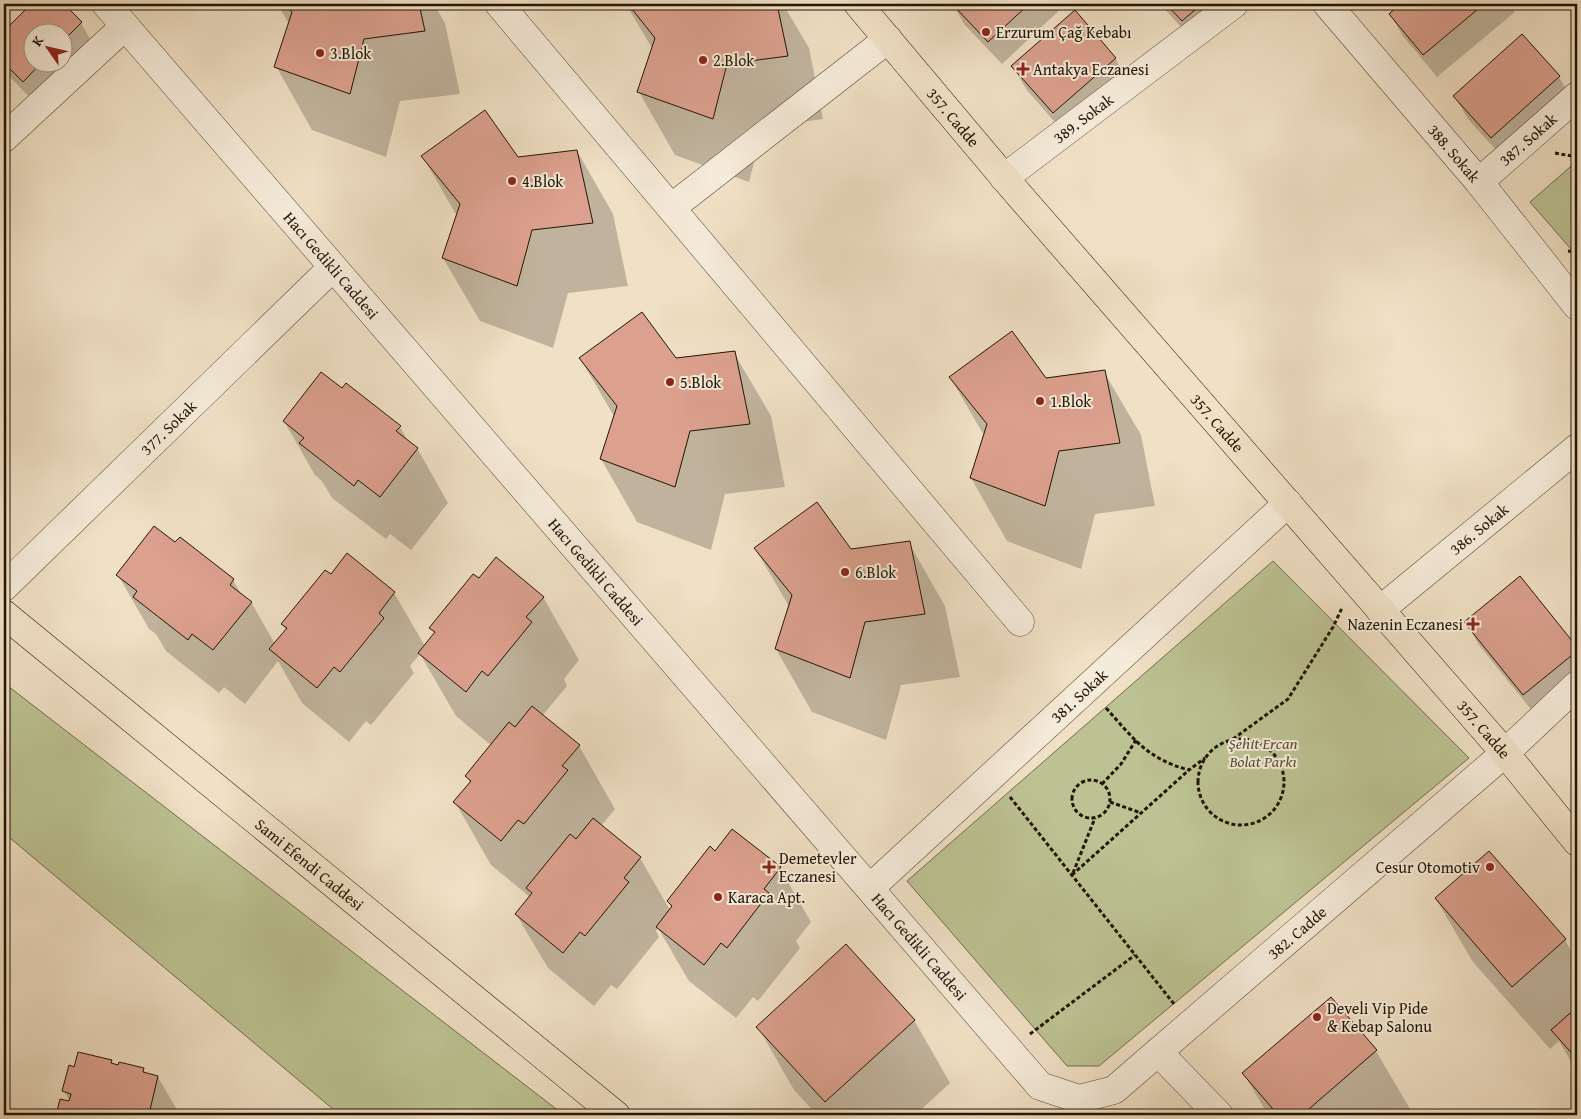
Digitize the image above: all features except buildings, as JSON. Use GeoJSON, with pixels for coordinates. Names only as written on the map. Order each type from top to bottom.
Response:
{"type":"FeatureCollection","features":[{"type":"Feature","properties":{"kind":"main road","name":"357. Cadde"},"geometry":{"type":"LineString","coordinates":[[858,4],[1004,178],[1505,753],[1577,842]]}},
{"type":"Feature","properties":{"kind":"main road","name":"Sami Efendi Caddesi"},"geometry":{"type":"LineString","coordinates":[[4,614],[616,1115]]}},
{"type":"Feature","properties":{"kind":"street","name":"Hacı Gedikli Caddesi"},"geometry":{"type":"LineString","coordinates":[[106,4],[127,15],[333,267],[1040,1086],[1079,1099]]}},
{"type":"Feature","properties":{"kind":"street"},"geometry":{"type":"LineString","coordinates":[[499,4],[1020,622]]}},
{"type":"Feature","properties":{"kind":"street","name":"389. Sokak"},"geometry":{"type":"LineString","coordinates":[[1004,178],[1234,4]]}},
{"type":"Feature","properties":{"kind":"street","name":"388. Sokak"},"geometry":{"type":"LineString","coordinates":[[1327,4],[1479,182],[1577,306]]}},
{"type":"Feature","properties":{"kind":"street"},"geometry":{"type":"LineString","coordinates":[[4,138],[127,15]]}},
{"type":"Feature","properties":{"kind":"street"},"geometry":{"type":"LineString","coordinates":[[671,208],[888,39]]}},
{"type":"Feature","properties":{"kind":"street","name":"387. Sokak"},"geometry":{"type":"LineString","coordinates":[[1479,182],[1577,96]]}},
{"type":"Feature","properties":{"kind":"street","name":"377. Sokak"},"geometry":{"type":"LineString","coordinates":[[4,587],[333,267]]}},
{"type":"Feature","properties":{"kind":"street","name":"386. Sokak"},"geometry":{"type":"LineString","coordinates":[[1380,610],[1577,448]]}},
{"type":"Feature","properties":{"kind":"street","name":"381. Sokak"},"geometry":{"type":"LineString","coordinates":[[870,888],[1288,503]]}},
{"type":"Feature","properties":{"kind":"street","name":"382. Cadde"},"geometry":{"type":"LineString","coordinates":[[1079,1099],[1114,1090],[1505,753],[1577,685]]}},
{"type":"Feature","properties":{"kind":"street"},"geometry":{"type":"LineString","coordinates":[[1158,1052],[1219,1115]]}},
{"type":"Feature","properties":{"kind":"path"},"geometry":{"type":"LineString","coordinates":[[1072,875],[1189,770],[1223,743],[1233,739],[1288,699],[1333,628],[1354,580]]}},
{"type":"Feature","properties":{"kind":"path"},"geometry":{"type":"LineString","coordinates":[[1087,688],[1136,740],[1167,764],[1189,770]]}},
{"type":"Feature","properties":{"kind":"path"},"geometry":{"type":"LineString","coordinates":[[1206,757],[1199,771],[1198,786],[1202,800],[1210,812],[1222,821],[1237,825],[1252,824],[1265,818],[1276,808],[1283,795],[1285,780],[1282,766],[1274,753],[1262,744],[1248,739],[1233,739]]}},
{"type":"Feature","properties":{"kind":"path"},"geometry":{"type":"LineString","coordinates":[[1102,784],[1121,764],[1136,740]]}},
{"type":"Feature","properties":{"kind":"path"},"geometry":{"type":"LineString","coordinates":[[993,775],[1190,1024]]}},
{"type":"Feature","properties":{"kind":"path"},"geometry":{"type":"LineString","coordinates":[[1096,781],[1102,784],[1108,791],[1110,802],[1105,813],[1088,819],[1078,813],[1072,802],[1072,796],[1078,785],[1084,782],[1096,781]]}},
{"type":"Feature","properties":{"kind":"path"},"geometry":{"type":"LineString","coordinates":[[1110,802],[1141,813]]}},
{"type":"Feature","properties":{"kind":"path"},"geometry":{"type":"LineString","coordinates":[[1072,875],[1095,818]]}},
{"type":"Feature","properties":{"kind":"path"},"geometry":{"type":"LineString","coordinates":[[1009,1050],[1135,955]]}},
{"type":"Feature","properties":{"kind":"green space"},"geometry":{"type":"Polygon","coordinates":[[[1577,161],[1577,256],[1530,202],[1577,161]]]}},
{"type":"Feature","properties":{"kind":"green space","name":"Şehit Ercan Bolat Parkı"},"geometry":{"type":"Polygon","coordinates":[[[1273,561],[1469,758],[1099,1066],[1067,1066],[907,881],[1273,561]]]}},
{"type":"Feature","properties":{"kind":"green space"},"geometry":{"type":"Polygon","coordinates":[[[4,683],[564,1115],[340,1115],[4,833],[4,683]]]}},
{"type":"Feature","properties":{"kind":"place","name":"Erzurum Çağ Kebabı"},"geometry":{"type":"Point","coordinates":[986,32]}},
{"type":"Feature","properties":{"kind":"place","name":"3.Blok"},"geometry":{"type":"Point","coordinates":[320,53]}},
{"type":"Feature","properties":{"kind":"place","name":"2.Blok"},"geometry":{"type":"Point","coordinates":[703,60]}},
{"type":"Feature","properties":{"kind":"place","name":"Antakya Eczanesi"},"geometry":{"type":"Point","coordinates":[1023,69]}},
{"type":"Feature","properties":{"kind":"place","name":"4.Blok"},"geometry":{"type":"Point","coordinates":[512,181]}},
{"type":"Feature","properties":{"kind":"place","name":"5.Blok"},"geometry":{"type":"Point","coordinates":[670,382]}},
{"type":"Feature","properties":{"kind":"place","name":"1.Blok"},"geometry":{"type":"Point","coordinates":[1040,401]}},
{"type":"Feature","properties":{"kind":"place","name":"6.Blok"},"geometry":{"type":"Point","coordinates":[845,572]}},
{"type":"Feature","properties":{"kind":"place","name":"Nazenin Eczanesi"},"geometry":{"type":"Point","coordinates":[1473,624]}},
{"type":"Feature","properties":{"kind":"place","name":"Demetevler Eczanesi"},"geometry":{"type":"Point","coordinates":[769,867]}},
{"type":"Feature","properties":{"kind":"place","name":"Cesur Otomotiv"},"geometry":{"type":"Point","coordinates":[1490,867]}},
{"type":"Feature","properties":{"kind":"place","name":"Karaca Apt."},"geometry":{"type":"Point","coordinates":[718,897]}},
{"type":"Feature","properties":{"kind":"place","name":"Develi Vip Pide & Kebap Salonu"},"geometry":{"type":"Point","coordinates":[1317,1017]}}]}
